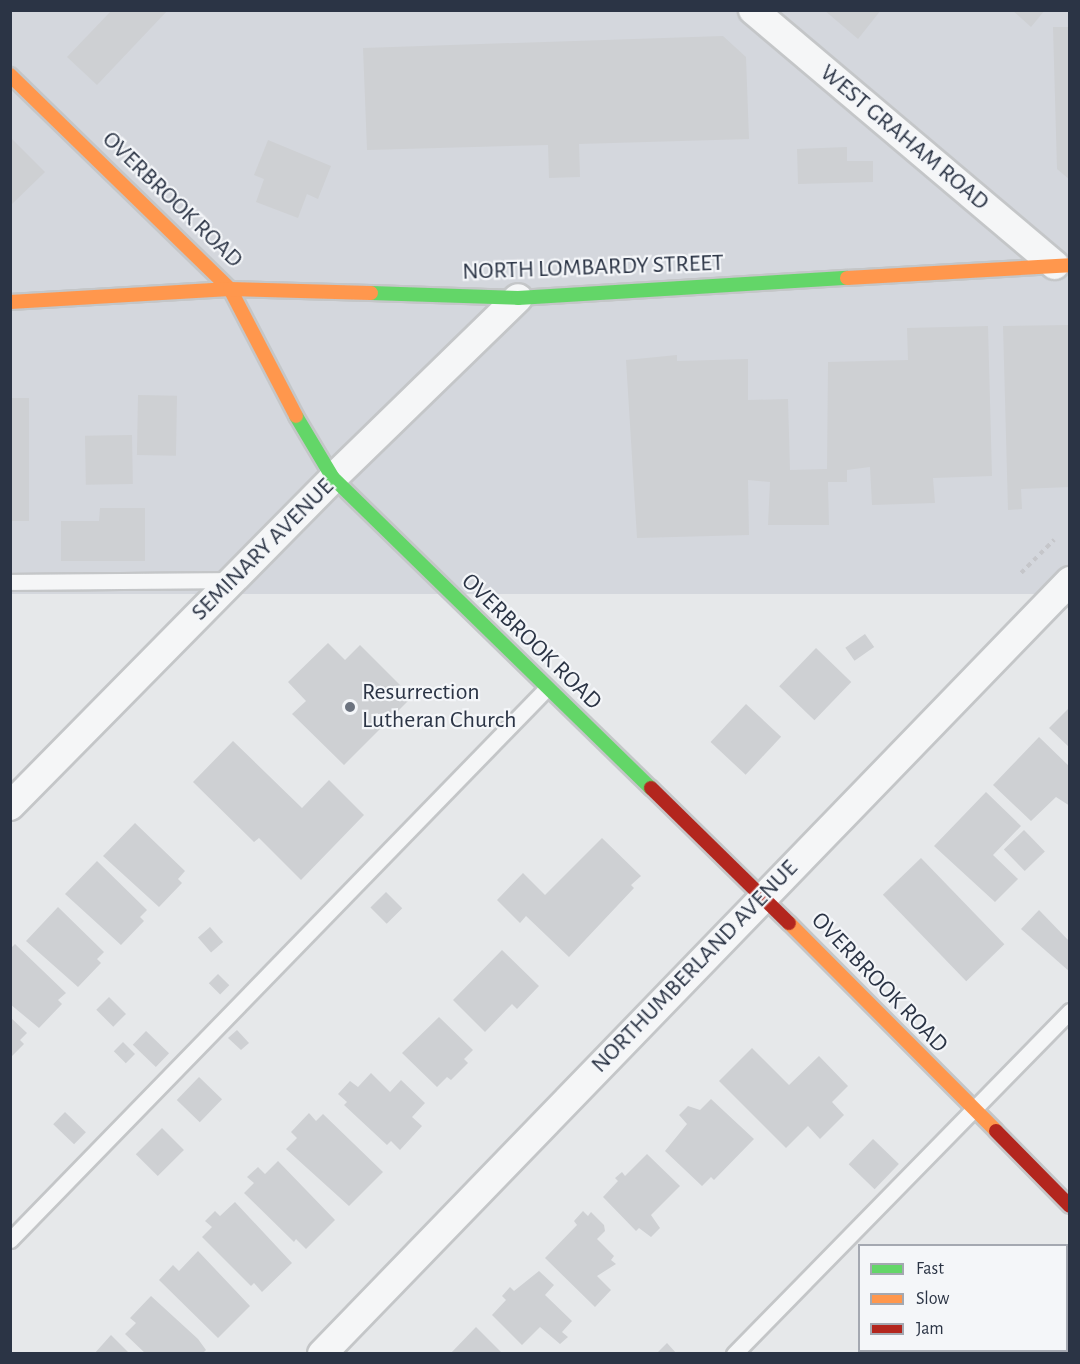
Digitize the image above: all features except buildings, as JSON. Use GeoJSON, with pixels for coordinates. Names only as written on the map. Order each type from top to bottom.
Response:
{"type":"FeatureCollection","features":[{"type":"Feature","properties":{"kind":"street","name":"WEST GRAHAM ROAD"},"geometry":{"type":"LineString","coordinates":[[753,10],[1062,265]]}},
{"type":"Feature","properties":{"kind":"street","name":"OVERBROOK ROAD"},"geometry":{"type":"LineString","coordinates":[[10,75],[230,289],[313,449],[333,478],[546,689],[763,897],[972,1110],[1070,1206]]}},
{"type":"Feature","properties":{"kind":"street","name":"NORTH LOMBARDY STREET"},"geometry":{"type":"LineString","coordinates":[[10,302],[230,289],[518,298],[1062,265]]}},
{"type":"Feature","properties":{"kind":"street","name":"SEMINARY AVENUE"},"geometry":{"type":"LineString","coordinates":[[10,806],[333,478],[518,298]]}},
{"type":"Feature","properties":{"kind":"street","name":"NORTHUMBERLAND AVENUE"},"geometry":{"type":"LineString","coordinates":[[322,1353],[1070,581]]}},
{"type":"Feature","properties":{"kind":"lane"},"geometry":{"type":"LineString","coordinates":[[10,582],[233,580]]}},
{"type":"Feature","properties":{"kind":"lane"},"geometry":{"type":"LineString","coordinates":[[10,1240],[546,689]]}},
{"type":"Feature","properties":{"kind":"lane"},"geometry":{"type":"LineString","coordinates":[[734,1353],[1070,1011]]}},
{"type":"Feature","properties":{"kind":"path"},"geometry":{"type":"LineString","coordinates":[[1021,573],[1054,540]]}},
{"type":"Feature","properties":{"kind":"shaded area"},"geometry":{"type":"Polygon","coordinates":[[[10,11],[1069,11],[1069,594],[10,594],[10,11]]]}},
{"type":"Feature","properties":{"kind":"traffic: fast"},"geometry":{"type":"LineString","coordinates":[[371,293],[518,298],[847,278]]}},
{"type":"Feature","properties":{"kind":"traffic: fast"},"geometry":{"type":"LineString","coordinates":[[296,416],[333,478],[651,788]]}},
{"type":"Feature","properties":{"kind":"traffic: slow"},"geometry":{"type":"LineString","coordinates":[[10,75],[230,289],[296,416]]}},
{"type":"Feature","properties":{"kind":"traffic: slow"},"geometry":{"type":"LineString","coordinates":[[847,278],[1070,265]]}},
{"type":"Feature","properties":{"kind":"traffic: slow"},"geometry":{"type":"LineString","coordinates":[[10,302],[230,289],[371,293]]}},
{"type":"Feature","properties":{"kind":"traffic: slow"},"geometry":{"type":"LineString","coordinates":[[789,923],[996,1131]]}},
{"type":"Feature","properties":{"kind":"traffic: jam"},"geometry":{"type":"LineString","coordinates":[[651,788],[789,923]]}},
{"type":"Feature","properties":{"kind":"traffic: jam"},"geometry":{"type":"LineString","coordinates":[[996,1131],[1070,1206]]}},
{"type":"Feature","properties":{"kind":"place","name":"Resurrection Lutheran Church"},"geometry":{"type":"Point","coordinates":[350,707]}}]}
